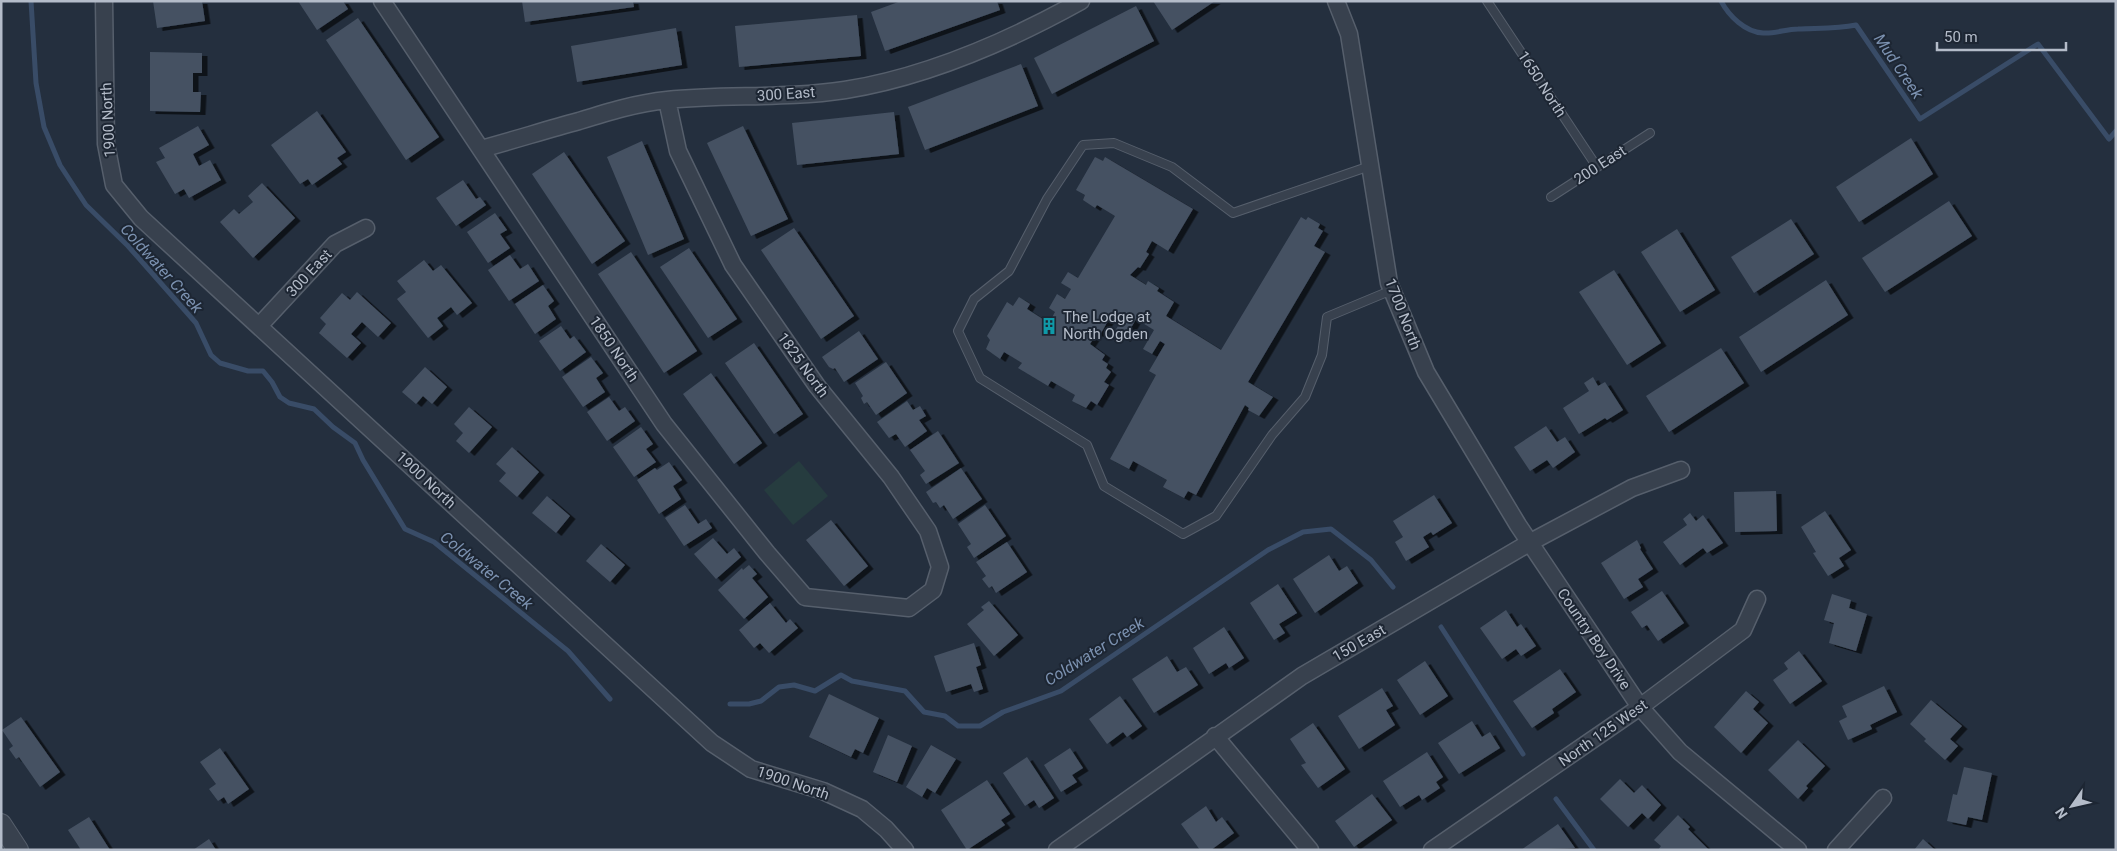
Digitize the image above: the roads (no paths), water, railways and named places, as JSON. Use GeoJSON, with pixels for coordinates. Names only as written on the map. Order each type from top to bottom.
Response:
{"type":"FeatureCollection","features":[{"type":"Feature","properties":{"kind":"street","name":"1900 North"},"geometry":{"type":"LineString","coordinates":[[104,1],[106,144],[114,185],[140,218],[712,743],[751,769],[823,791],[862,809],[886,829],[905,850]]}},
{"type":"Feature","properties":{"kind":"street","name":"1850 North"},"geometry":{"type":"LineString","coordinates":[[382,1],[664,424],[766,554],[806,597],[909,608]]}},
{"type":"Feature","properties":{"kind":"street","name":"300 East"},"geometry":{"type":"LineString","coordinates":[[481,149],[627,106],[667,100],[784,95],[844,90],[914,74],[968,54],[1057,14],[1081,1]]}},
{"type":"Feature","properties":{"kind":"street","name":"1700 North"},"geometry":{"type":"LineString","coordinates":[[1336,1],[1349,34],[1389,283],[1426,372],[1529,542]]}},
{"type":"Feature","properties":{"kind":"street","name":"1825 North"},"geometry":{"type":"LineString","coordinates":[[667,100],[678,151],[734,265],[817,386],[891,477],[928,531],[940,568],[934,590],[909,608]]}},
{"type":"Feature","properties":{"kind":"street","name":"300 East"},"geometry":{"type":"LineString","coordinates":[[259,326],[335,244],[366,228]]}},
{"type":"Feature","properties":{"kind":"street","name":"150 East"},"geometry":{"type":"LineString","coordinates":[[1057,850],[1302,676],[1529,542],[1632,488],[1681,470]]}},
{"type":"Feature","properties":{"kind":"street","name":"Country Boy Drive"},"geometry":{"type":"LineString","coordinates":[[1529,542],[1640,708],[1680,752],[1798,850]]}},
{"type":"Feature","properties":{"kind":"street","name":"North 125 West"},"geometry":{"type":"LineString","coordinates":[[1432,850],[1640,708],[1743,630],[1757,599]]}},
{"type":"Feature","properties":{"kind":"street"},"geometry":{"type":"LineString","coordinates":[[1215,736],[1310,850]]}},
{"type":"Feature","properties":{"kind":"street"},"geometry":{"type":"LineString","coordinates":[[1836,850],[1883,798]]}},
{"type":"Feature","properties":{"kind":"street"},"geometry":{"type":"LineString","coordinates":[[1,824],[18,850]]}},
{"type":"Feature","properties":{"kind":"lane","name":"1650 North"},"geometry":{"type":"LineString","coordinates":[[1487,1],[1597,168]]}},
{"type":"Feature","properties":{"kind":"lane","name":"200 East"},"geometry":{"type":"LineString","coordinates":[[1551,197],[1650,133]]}},
{"type":"Feature","properties":{"kind":"lane"},"geometry":{"type":"LineString","coordinates":[[1370,166],[1233,213],[1172,167],[1114,143],[1083,145],[1046,199],[1009,271],[974,299],[958,331],[980,378],[1087,444],[1104,486],[1183,534],[1216,516],[1272,435],[1305,397],[1322,355],[1327,317],[1392,290]]}},
{"type":"Feature","properties":{"kind":"waterway","name":"Coldwater Creek"},"geometry":{"type":"LineString","coordinates":[[31,1],[36,83],[44,127],[60,165],[86,205],[128,246],[196,323],[211,355],[220,363],[248,371],[263,371],[272,382],[280,397],[289,403],[314,409],[333,427],[355,443],[363,460],[405,529],[434,542],[568,651],[610,699]]}},
{"type":"Feature","properties":{"kind":"waterway","name":"Mud Creek"},"geometry":{"type":"LineString","coordinates":[[1721,1],[1738,22],[1756,32],[1767,33],[1794,29],[1835,28],[1856,25],[1920,119],[2038,44],[2109,139],[2116,131]]}},
{"type":"Feature","properties":{"kind":"waterway","name":"Coldwater Creek"},"geometry":{"type":"LineString","coordinates":[[730,704],[749,704],[761,701],[779,687],[794,685],[815,691],[841,675],[852,681],[905,691],[924,712],[945,716],[958,726],[980,726],[1003,712],[1061,691],[1268,550],[1303,532],[1331,529],[1371,560],[1393,587]]}},
{"type":"Feature","properties":{"kind":"waterway","name":"Coldwater Creek"},"geometry":{"type":"LineString","coordinates":[[1441,627],[1523,754]]}},
{"type":"Feature","properties":{"kind":"waterway","name":"Coldwater Creek"},"geometry":{"type":"LineString","coordinates":[[1556,799],[1594,850]]}},
{"type":"Feature","properties":{"kind":"place","name":"The Lodge at North Ogden"},"geometry":{"type":"Point","coordinates":[1049,326]}}]}
